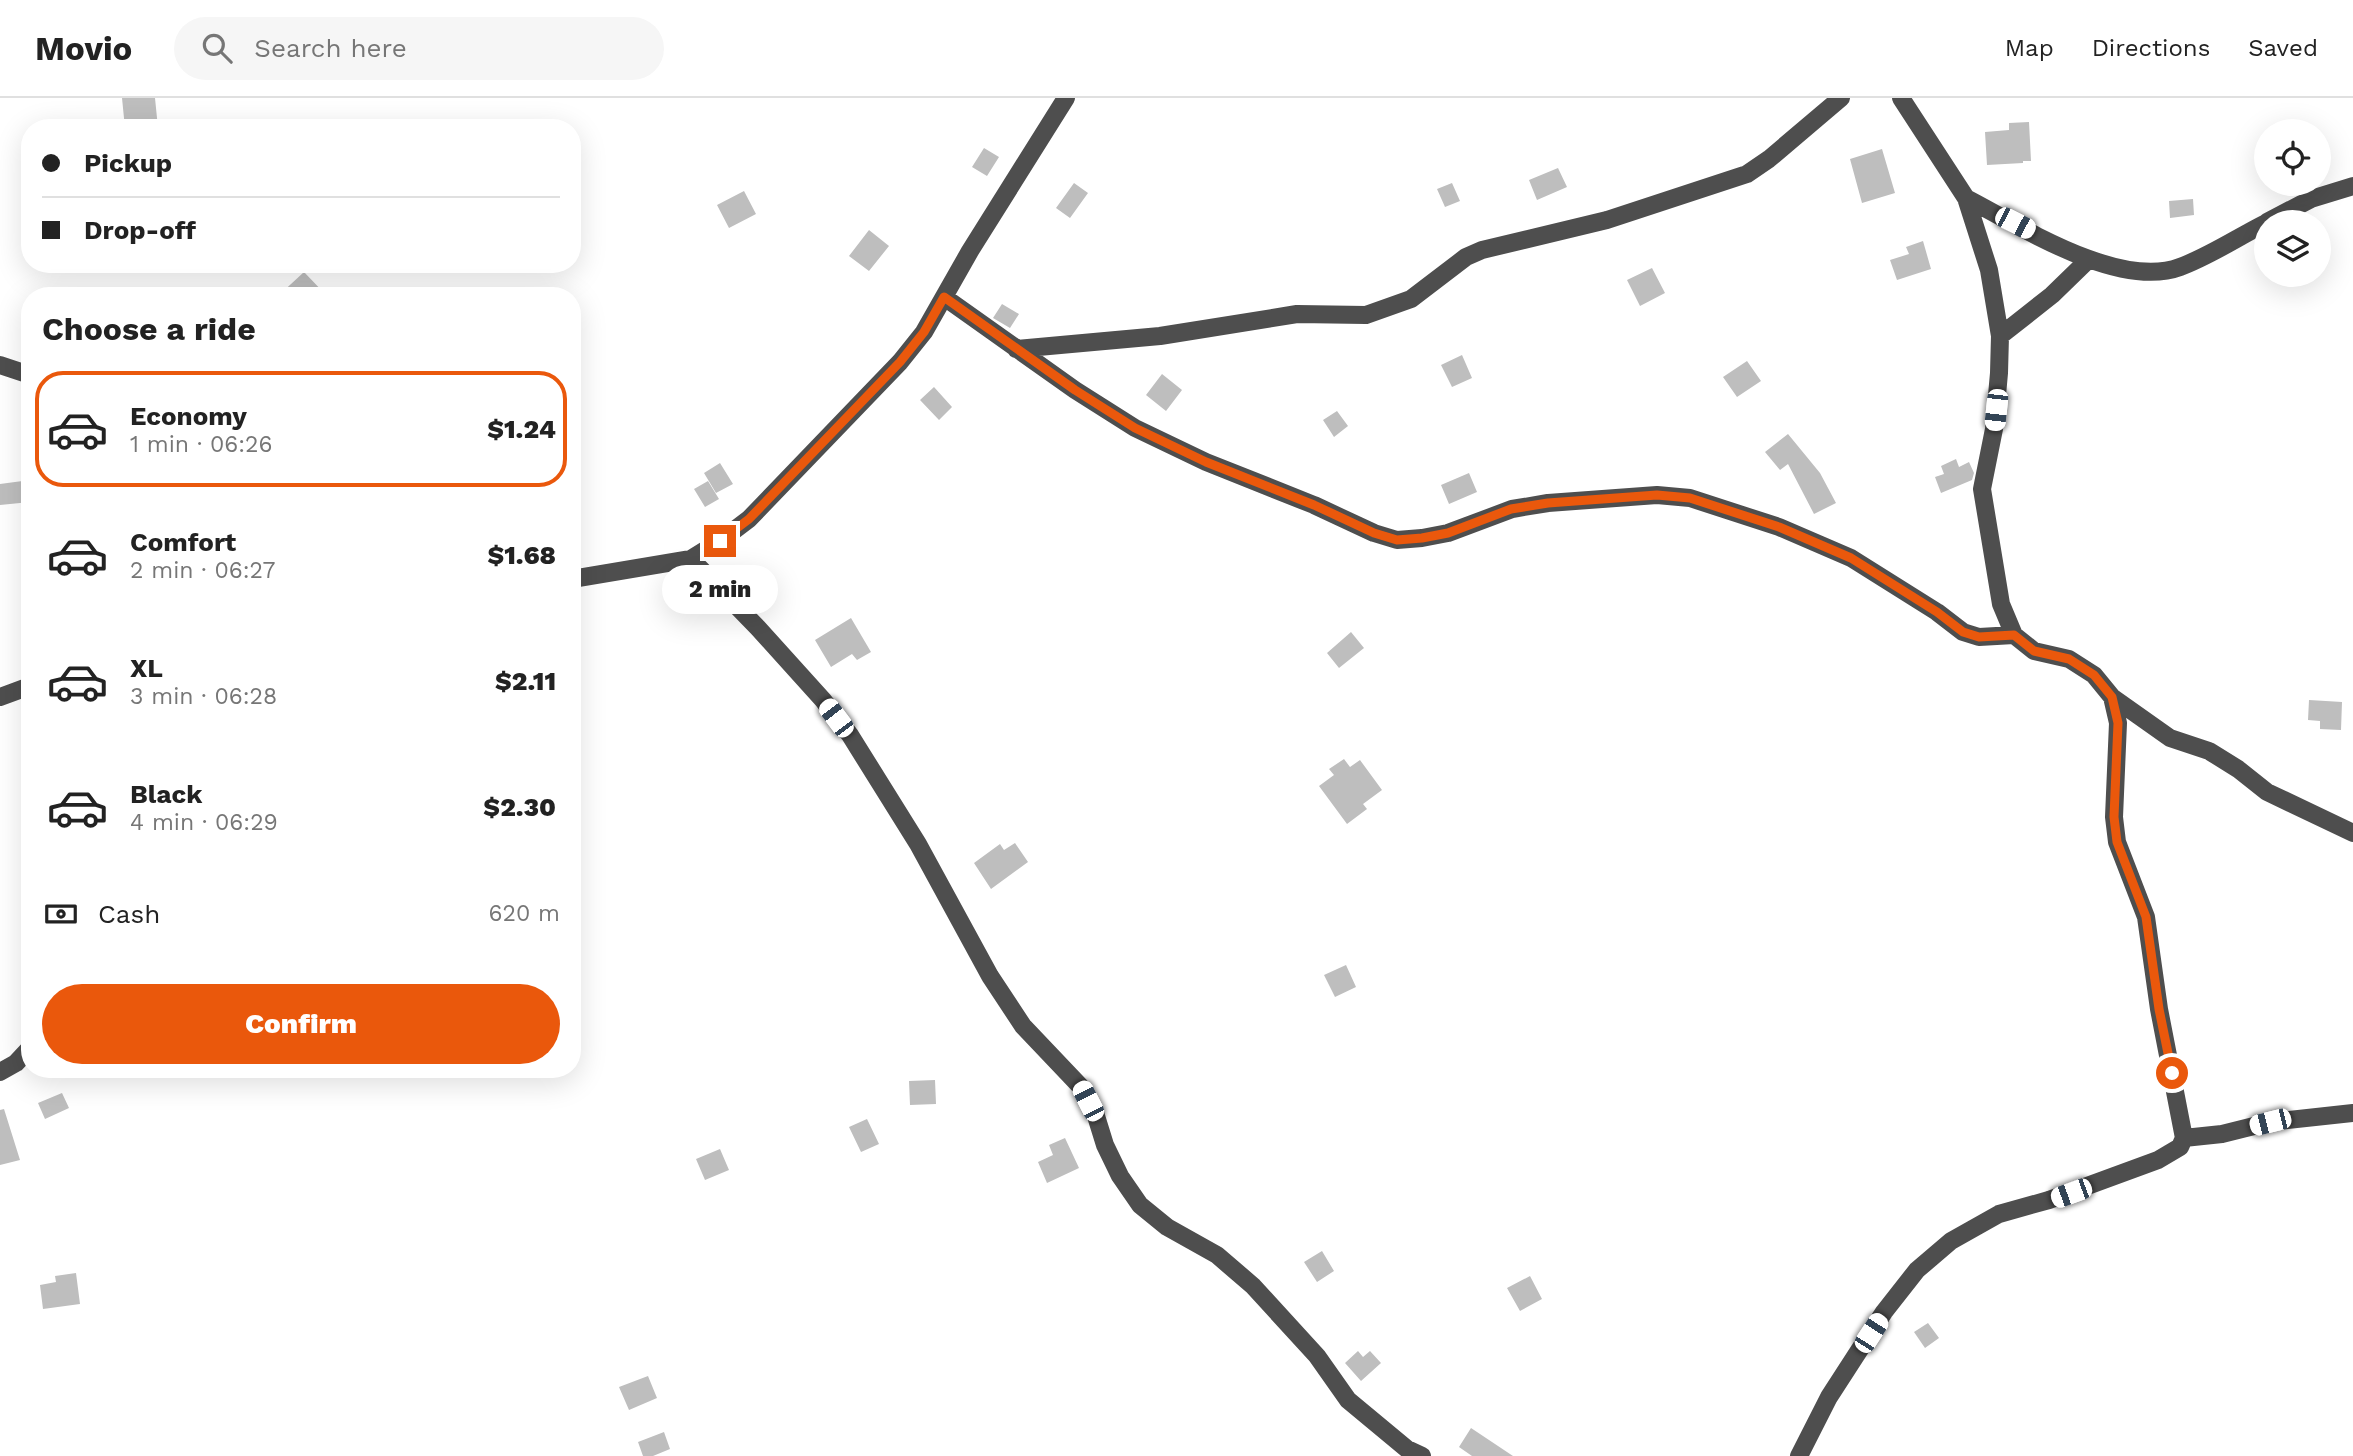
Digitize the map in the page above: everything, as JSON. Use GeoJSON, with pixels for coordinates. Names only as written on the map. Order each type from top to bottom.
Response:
{"type":"FeatureCollection","features":[{"type":"Feature","properties":{"kind":"street"},"geometry":{"type":"LineString","coordinates":[[581,577],[691,559],[720,541],[758,509],[900,362],[924,332],[970,251],[1066,98]]}},
{"type":"Feature","properties":{"kind":"street"},"geometry":{"type":"LineString","coordinates":[[1016,349],[1160,336],[1297,314],[1350,316],[1385,309],[1411,299],[1466,257],[1482,250],[1607,220],[1747,174],[1769,159],[1841,98]]}},
{"type":"Feature","properties":{"kind":"street"},"geometry":{"type":"LineString","coordinates":[[1901,98],[1966,198],[1989,270],[2000,336],[1994,429],[1982,489],[2001,604],[2014,635],[2034,651],[2069,659],[2094,675],[2112,697],[2170,738],[2209,751],[2267,792],[2353,833]]}},
{"type":"Feature","properties":{"kind":"street"},"geometry":{"type":"LineString","coordinates":[[2290,210],[2311,199],[2353,186]]}},
{"type":"Feature","properties":{"kind":"street"},"geometry":{"type":"LineString","coordinates":[[1966,198],[2088,260],[2138,272],[2161,272],[2180,267],[2254,229]]}},
{"type":"Feature","properties":{"kind":"street"},"geometry":{"type":"LineString","coordinates":[[2000,336],[2052,295],[2088,260]]}},
{"type":"Feature","properties":{"kind":"street"},"geometry":{"type":"LineString","coordinates":[[944,297],[1075,390],[1135,428],[1206,462],[1314,505],[1374,533],[1397,540],[1448,533],[1511,509],[1548,503],[1657,495],[1690,498],[1779,527],[1851,558],[1937,612],[1963,632],[1979,637],[2014,635]]}},
{"type":"Feature","properties":{"kind":"street"},"geometry":{"type":"LineString","coordinates":[[0,365],[21,372]]}},
{"type":"Feature","properties":{"kind":"street"},"geometry":{"type":"LineString","coordinates":[[691,559],[823,699],[850,735],[918,844],[990,976],[1024,1026],[1080,1086],[1096,1116],[1105,1145],[1120,1177],[1140,1205],[1167,1227],[1217,1255],[1253,1286],[1317,1356],[1348,1400],[1407,1448],[1422,1456]]}},
{"type":"Feature","properties":{"kind":"street"},"geometry":{"type":"LineString","coordinates":[[0,697],[21,689]]}},
{"type":"Feature","properties":{"kind":"street"},"geometry":{"type":"LineString","coordinates":[[1799,1456],[1829,1397],[1884,1312],[1917,1270],[1951,1241],[1999,1214],[2049,1200],[2158,1160],[2180,1147],[2184,1139],[2159,1009],[2146,917],[2117,842],[2114,817],[2118,723],[2112,697]]}},
{"type":"Feature","properties":{"kind":"street"},"geometry":{"type":"LineString","coordinates":[[0,1072],[21,1058]]}},
{"type":"Feature","properties":{"kind":"street"},"geometry":{"type":"LineString","coordinates":[[2184,1139],[2222,1134],[2270,1122],[2353,1113]]}},
{"type":"Feature","properties":{"kind":"building"},"geometry":{"type":"Polygon","coordinates":[[[122,98],[155,98],[157,119],[124,119],[122,98]]]}},
{"type":"Feature","properties":{"kind":"building"},"geometry":{"type":"Polygon","coordinates":[[[2029,122],[2031,161],[1987,165],[1985,132],[2009,130],[2009,123],[2029,122]]]}},
{"type":"Feature","properties":{"kind":"building"},"geometry":{"type":"Polygon","coordinates":[[[984,148],[999,157],[987,176],[972,167],[984,148]]]}},
{"type":"Feature","properties":{"kind":"building"},"geometry":{"type":"Polygon","coordinates":[[[1882,149],[1895,193],[1862,203],[1850,159],[1882,149]]]}},
{"type":"Feature","properties":{"kind":"building"},"geometry":{"type":"Polygon","coordinates":[[[1558,168],[1567,187],[1537,200],[1529,180],[1558,168]]]}},
{"type":"Feature","properties":{"kind":"building"},"geometry":{"type":"Polygon","coordinates":[[[1074,183],[1088,193],[1070,218],[1056,208],[1074,183]]]}},
{"type":"Feature","properties":{"kind":"building"},"geometry":{"type":"Polygon","coordinates":[[[1452,183],[1460,201],[1445,207],[1437,189],[1452,183]]]}},
{"type":"Feature","properties":{"kind":"building"},"geometry":{"type":"Polygon","coordinates":[[[744,191],[756,214],[729,228],[717,205],[744,191]]]}},
{"type":"Feature","properties":{"kind":"building"},"geometry":{"type":"Polygon","coordinates":[[[2193,199],[2194,215],[2170,218],[2169,201],[2193,199]]]}},
{"type":"Feature","properties":{"kind":"building"},"geometry":{"type":"Polygon","coordinates":[[[869,230],[889,246],[869,271],[849,256],[869,230]]]}},
{"type":"Feature","properties":{"kind":"building"},"geometry":{"type":"Polygon","coordinates":[[[1923,241],[1931,269],[1897,280],[1890,260],[1909,254],[1906,247],[1923,241]]]}},
{"type":"Feature","properties":{"kind":"building"},"geometry":{"type":"Polygon","coordinates":[[[1652,268],[1665,293],[1640,306],[1627,280],[1652,268]]]}},
{"type":"Feature","properties":{"kind":"building"},"geometry":{"type":"Polygon","coordinates":[[[305,273],[318,287],[288,287],[305,273]]]}},
{"type":"Feature","properties":{"kind":"building"},"geometry":{"type":"Polygon","coordinates":[[[1002,304],[1019,314],[1010,328],[993,318],[1002,304]]]}},
{"type":"Feature","properties":{"kind":"building"},"geometry":{"type":"Polygon","coordinates":[[[1462,355],[1472,378],[1452,387],[1441,365],[1462,355]]]}},
{"type":"Feature","properties":{"kind":"building"},"geometry":{"type":"Polygon","coordinates":[[[1747,361],[1761,381],[1737,397],[1723,377],[1747,361]]]}},
{"type":"Feature","properties":{"kind":"building"},"geometry":{"type":"Polygon","coordinates":[[[1162,374],[1182,390],[1166,411],[1146,395],[1162,374]]]}},
{"type":"Feature","properties":{"kind":"building"},"geometry":{"type":"Polygon","coordinates":[[[934,387],[952,407],[939,420],[920,400],[934,387]]]}},
{"type":"Feature","properties":{"kind":"building"},"geometry":{"type":"Polygon","coordinates":[[[1337,411],[1348,426],[1334,437],[1323,420],[1337,411]]]}},
{"type":"Feature","properties":{"kind":"building"},"geometry":{"type":"Polygon","coordinates":[[[1788,434],[1820,473],[1836,503],[1814,514],[1788,464],[1780,470],[1765,452],[1788,434]]]}},
{"type":"Feature","properties":{"kind":"building"},"geometry":{"type":"Polygon","coordinates":[[[1956,459],[1959,467],[1969,462],[1974,473],[1972,480],[1941,493],[1935,477],[1944,474],[1941,466],[1956,459]]]}},
{"type":"Feature","properties":{"kind":"building"},"geometry":{"type":"Polygon","coordinates":[[[720,463],[733,484],[716,493],[704,473],[720,463]]]}},
{"type":"Feature","properties":{"kind":"building"},"geometry":{"type":"Polygon","coordinates":[[[1469,473],[1477,492],[1449,504],[1441,485],[1469,473]]]}},
{"type":"Feature","properties":{"kind":"building"},"geometry":{"type":"Polygon","coordinates":[[[21,481],[21,503],[0,505],[0,484],[21,481]]]}},
{"type":"Feature","properties":{"kind":"building"},"geometry":{"type":"Polygon","coordinates":[[[708,481],[719,499],[705,507],[694,489],[708,481]]]}},
{"type":"Feature","properties":{"kind":"building"},"geometry":{"type":"Polygon","coordinates":[[[851,618],[871,652],[857,660],[852,654],[831,667],[815,640],[851,618]]]}},
{"type":"Feature","properties":{"kind":"building"},"geometry":{"type":"Polygon","coordinates":[[[1351,632],[1364,648],[1339,668],[1327,653],[1351,632]]]}},
{"type":"Feature","properties":{"kind":"building"},"geometry":{"type":"Polygon","coordinates":[[[2309,700],[2342,702],[2341,730],[2320,729],[2320,721],[2308,720],[2309,700]]]}},
{"type":"Feature","properties":{"kind":"building"},"geometry":{"type":"Polygon","coordinates":[[[1344,759],[1350,767],[1360,760],[1382,790],[1363,804],[1367,809],[1347,824],[1319,786],[1334,775],[1329,769],[1344,759]]]}},
{"type":"Feature","properties":{"kind":"building"},"geometry":{"type":"Polygon","coordinates":[[[1015,843],[1028,862],[991,889],[974,863],[1000,844],[1004,850],[1015,843]]]}},
{"type":"Feature","properties":{"kind":"building"},"geometry":{"type":"Polygon","coordinates":[[[1346,965],[1356,987],[1335,997],[1324,975],[1346,965]]]}},
{"type":"Feature","properties":{"kind":"building"},"geometry":{"type":"Polygon","coordinates":[[[935,1080],[936,1104],[910,1105],[909,1081],[935,1080]]]}},
{"type":"Feature","properties":{"kind":"building"},"geometry":{"type":"Polygon","coordinates":[[[62,1093],[69,1108],[45,1119],[38,1103],[62,1093]]]}},
{"type":"Feature","properties":{"kind":"building"},"geometry":{"type":"Polygon","coordinates":[[[4,1109],[20,1160],[0,1165],[0,1110],[4,1109]]]}},
{"type":"Feature","properties":{"kind":"building"},"geometry":{"type":"Polygon","coordinates":[[[867,1119],[879,1144],[861,1152],[849,1127],[867,1119]]]}},
{"type":"Feature","properties":{"kind":"building"},"geometry":{"type":"Polygon","coordinates":[[[1065,1138],[1079,1168],[1047,1183],[1038,1162],[1053,1155],[1049,1145],[1065,1138]]]}},
{"type":"Feature","properties":{"kind":"building"},"geometry":{"type":"Polygon","coordinates":[[[720,1149],[729,1170],[705,1180],[696,1159],[720,1149]]]}},
{"type":"Feature","properties":{"kind":"building"},"geometry":{"type":"Polygon","coordinates":[[[1322,1251],[1334,1271],[1317,1282],[1304,1262],[1322,1251]]]}},
{"type":"Feature","properties":{"kind":"building"},"geometry":{"type":"Polygon","coordinates":[[[76,1273],[80,1304],[43,1309],[40,1285],[56,1282],[55,1276],[76,1273]]]}},
{"type":"Feature","properties":{"kind":"building"},"geometry":{"type":"Polygon","coordinates":[[[1530,1276],[1542,1299],[1520,1311],[1507,1288],[1530,1276]]]}},
{"type":"Feature","properties":{"kind":"building"},"geometry":{"type":"Polygon","coordinates":[[[1928,1323],[1939,1338],[1925,1348],[1914,1332],[1928,1323]]]}},
{"type":"Feature","properties":{"kind":"building"},"geometry":{"type":"Polygon","coordinates":[[[1358,1351],[1363,1357],[1370,1351],[1381,1363],[1361,1381],[1345,1363],[1358,1351]]]}},
{"type":"Feature","properties":{"kind":"building"},"geometry":{"type":"Polygon","coordinates":[[[648,1376],[657,1398],[629,1410],[619,1387],[648,1376]]]}},
{"type":"Feature","properties":{"kind":"building"},"geometry":{"type":"Polygon","coordinates":[[[1471,1428],[1513,1456],[1472,1456],[1459,1447],[1471,1428]]]}},
{"type":"Feature","properties":{"kind":"building"},"geometry":{"type":"Polygon","coordinates":[[[664,1432],[670,1449],[653,1456],[643,1456],[638,1442],[664,1432]]]}},
{"type":"Feature","properties":{"kind":"route"},"geometry":{"type":"LineString","coordinates":[[720,541],[749,519],[900,362],[924,332],[944,297],[1075,390],[1135,428],[1206,462],[1314,505],[1374,533],[1397,540],[1448,533],[1511,509],[1548,503],[1657,495],[1690,498],[1779,527],[1851,558],[1937,612],[1963,632],[1979,637],[2014,635],[2034,651],[2069,659],[2094,675],[2112,697],[2118,723],[2114,817],[2117,842],[2146,917],[2159,1009],[2172,1073]]}}]}
